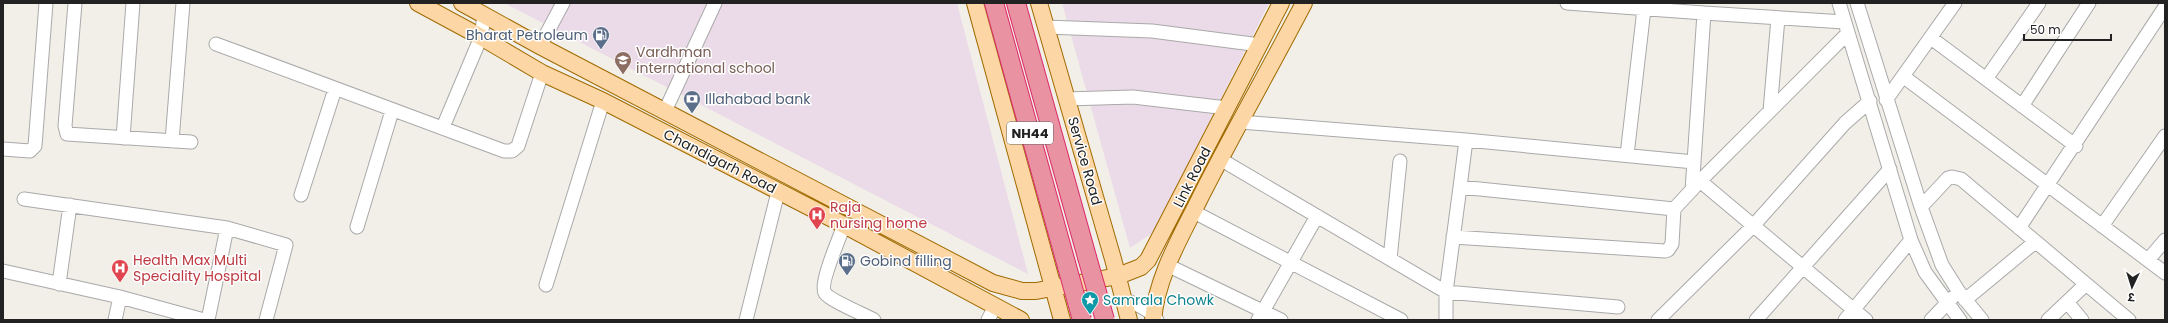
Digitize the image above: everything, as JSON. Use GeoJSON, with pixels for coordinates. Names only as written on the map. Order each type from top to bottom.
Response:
{"type":"FeatureCollection","features":[{"type":"Feature","properties":{"kind":"highway","name":"NH44"},"geometry":{"type":"LineString","coordinates":[[994,3],[1082,320]]}},
{"type":"Feature","properties":{"kind":"highway","name":"NH44"},"geometry":{"type":"LineString","coordinates":[[1016,3],[1088,256],[1104,320]]}},
{"type":"Feature","properties":{"kind":"main road","name":"Chandigarh Road"},"geometry":{"type":"LineString","coordinates":[[418,3],[481,37],[542,73],[603,101],[844,226],[991,313],[1021,320]]}},
{"type":"Feature","properties":{"kind":"main road","name":"Chandigarh Road"},"geometry":{"type":"LineString","coordinates":[[462,3],[540,46],[665,110],[993,283],[1022,291],[1053,288]]}},
{"type":"Feature","properties":{"kind":"main road"},"geometry":{"type":"LineString","coordinates":[[975,3],[1062,320]]}},
{"type":"Feature","properties":{"kind":"main road","name":"Service Road"},"geometry":{"type":"LineString","coordinates":[[1038,3],[1118,276],[1129,320]]}},
{"type":"Feature","properties":{"kind":"main road","name":"Link Road"},"geometry":{"type":"LineString","coordinates":[[1053,288],[1118,276],[1140,267],[1148,260],[1281,3]]}},
{"type":"Feature","properties":{"kind":"main road","name":"Link Road"},"geometry":{"type":"LineString","coordinates":[[1155,318],[1167,265],[1220,159],[1304,3]]}},
{"type":"Feature","properties":{"kind":"street"},"geometry":{"type":"LineString","coordinates":[[3,149],[30,151],[35,146],[46,3]]}},
{"type":"Feature","properties":{"kind":"street"},"geometry":{"type":"LineString","coordinates":[[75,3],[65,131],[69,135],[190,142]]}},
{"type":"Feature","properties":{"kind":"street"},"geometry":{"type":"LineString","coordinates":[[123,138],[133,3]]}},
{"type":"Feature","properties":{"kind":"street"},"geometry":{"type":"LineString","coordinates":[[172,141],[183,3]]}},
{"type":"Feature","properties":{"kind":"street"},"geometry":{"type":"LineString","coordinates":[[540,46],[563,3]]}},
{"type":"Feature","properties":{"kind":"street"},"geometry":{"type":"LineString","coordinates":[[665,110],[715,3]]}},
{"type":"Feature","properties":{"kind":"street"},"geometry":{"type":"LineString","coordinates":[[1567,3],[1644,8],[1666,6],[1704,13],[1778,18],[1846,28]]}},
{"type":"Feature","properties":{"kind":"street"},"geometry":{"type":"LineString","coordinates":[[1839,3],[1911,240],[1925,272],[1982,320]]}},
{"type":"Feature","properties":{"kind":"street"},"geometry":{"type":"LineString","coordinates":[[1857,3],[1886,100],[1921,207],[1955,298],[1960,320]]}},
{"type":"Feature","properties":{"kind":"street"},"geometry":{"type":"LineString","coordinates":[[1886,100],[1904,77],[1955,3]]}},
{"type":"Feature","properties":{"kind":"street"},"geometry":{"type":"LineString","coordinates":[[1986,79],[2038,3]]}},
{"type":"Feature","properties":{"kind":"street"},"geometry":{"type":"LineString","coordinates":[[2022,106],[2089,3]]}},
{"type":"Feature","properties":{"kind":"street"},"geometry":{"type":"LineString","coordinates":[[2019,228],[2076,146],[2165,7]]}},
{"type":"Feature","properties":{"kind":"street"},"geometry":{"type":"LineString","coordinates":[[1627,155],[1644,8]]}},
{"type":"Feature","properties":{"kind":"street"},"geometry":{"type":"LineString","coordinates":[[1696,186],[1694,162],[1704,13]]}},
{"type":"Feature","properties":{"kind":"street"},"geometry":{"type":"LineString","coordinates":[[443,127],[481,37],[484,16]]}},
{"type":"Feature","properties":{"kind":"street"},"geometry":{"type":"LineString","coordinates":[[1770,111],[1778,18]]}},
{"type":"Feature","properties":{"kind":"street"},"geometry":{"type":"LineString","coordinates":[[1046,27],[1152,31],[1260,45]]}},
{"type":"Feature","properties":{"kind":"street"},"geometry":{"type":"LineString","coordinates":[[1454,238],[1665,252],[1672,244],[1674,209],[1770,111],[1846,28]]}},
{"type":"Feature","properties":{"kind":"street"},"geometry":{"type":"LineString","coordinates":[[1931,38],[2076,146]]}},
{"type":"Feature","properties":{"kind":"street"},"geometry":{"type":"LineString","coordinates":[[216,44],[392,110],[443,127],[495,149],[512,151],[518,146],[542,73]]}},
{"type":"Feature","properties":{"kind":"street"},"geometry":{"type":"LineString","coordinates":[[1904,77],[2165,273]]}},
{"type":"Feature","properties":{"kind":"street"},"geometry":{"type":"LineString","coordinates":[[301,195],[335,89]]}},
{"type":"Feature","properties":{"kind":"street"},"geometry":{"type":"LineString","coordinates":[[1066,99],[1134,97],[1227,108]]}},
{"type":"Feature","properties":{"kind":"street"},"geometry":{"type":"LineString","coordinates":[[546,285],[603,101]]}},
{"type":"Feature","properties":{"kind":"street"},"geometry":{"type":"LineString","coordinates":[[1658,320],[1753,226],[1845,123],[1870,101]]}},
{"type":"Feature","properties":{"kind":"street"},"geometry":{"type":"LineString","coordinates":[[357,227],[392,110]]}},
{"type":"Feature","properties":{"kind":"street"},"geometry":{"type":"LineString","coordinates":[[1240,122],[1466,140],[1694,162]]}},
{"type":"Feature","properties":{"kind":"street"},"geometry":{"type":"LineString","coordinates":[[2102,226],[2165,136]]}},
{"type":"Feature","properties":{"kind":"street"},"geometry":{"type":"LineString","coordinates":[[1446,320],[1446,292],[1466,140]]}},
{"type":"Feature","properties":{"kind":"street"},"geometry":{"type":"LineString","coordinates":[[1220,159],[1446,292],[1618,307]]}},
{"type":"Feature","properties":{"kind":"street"},"geometry":{"type":"LineString","coordinates":[[1390,259],[1400,161]]}},
{"type":"Feature","properties":{"kind":"street"},"geometry":{"type":"LineString","coordinates":[[1756,320],[1890,169]]}},
{"type":"Feature","properties":{"kind":"street"},"geometry":{"type":"LineString","coordinates":[[1921,207],[1945,180],[1952,176],[1957,177],[2129,320]]}},
{"type":"Feature","properties":{"kind":"street"},"geometry":{"type":"LineString","coordinates":[[1696,186],[1753,226],[1866,320]]}},
{"type":"Feature","properties":{"kind":"street"},"geometry":{"type":"LineString","coordinates":[[1460,187],[1674,209]]}},
{"type":"Feature","properties":{"kind":"street"},"geometry":{"type":"LineString","coordinates":[[746,320],[778,192]]}},
{"type":"Feature","properties":{"kind":"street"},"geometry":{"type":"LineString","coordinates":[[24,198],[227,228],[286,246],[266,320]]}},
{"type":"Feature","properties":{"kind":"street"},"geometry":{"type":"LineString","coordinates":[[60,284],[70,205]]}},
{"type":"Feature","properties":{"kind":"street"},"geometry":{"type":"LineString","coordinates":[[1194,212],[1291,261],[1401,320]]}},
{"type":"Feature","properties":{"kind":"street"},"geometry":{"type":"LineString","coordinates":[[1261,316],[1317,216]]}},
{"type":"Feature","properties":{"kind":"street"},"geometry":{"type":"LineString","coordinates":[[844,226],[826,275],[825,295],[874,320]]}},
{"type":"Feature","properties":{"kind":"street"},"geometry":{"type":"LineString","coordinates":[[208,320],[227,228]]}},
{"type":"Feature","properties":{"kind":"street"},"geometry":{"type":"LineString","coordinates":[[1845,320],[1911,240]]}},
{"type":"Feature","properties":{"kind":"street"},"geometry":{"type":"LineString","coordinates":[[2148,260],[2165,240]]}},
{"type":"Feature","properties":{"kind":"street"},"geometry":{"type":"LineString","coordinates":[[1931,320],[1955,298],[2035,242]]}},
{"type":"Feature","properties":{"kind":"street"},"geometry":{"type":"LineString","coordinates":[[1167,265],[1261,316],[1281,320]]}},
{"type":"Feature","properties":{"kind":"street"},"geometry":{"type":"LineString","coordinates":[[3,271],[120,297],[204,320]]}},
{"type":"Feature","properties":{"kind":"street"},"geometry":{"type":"LineString","coordinates":[[2048,320],[2086,284]]}},
{"type":"Feature","properties":{"kind":"street"},"geometry":{"type":"LineString","coordinates":[[115,320],[120,297]]}},
{"type":"Feature","properties":{"kind":"street"},"geometry":{"type":"LineString","coordinates":[[1124,300],[1139,305],[1155,318]]}},
{"type":"Feature","properties":{"kind":"street"},"geometry":{"type":"LineString","coordinates":[[2067,302],[2082,320]]}},
{"type":"Feature","properties":{"kind":"shaded area"},"geometry":{"type":"Polygon","coordinates":[[[504,3],[957,3],[1028,274],[929,223],[504,3]]]}},
{"type":"Feature","properties":{"kind":"shaded area"},"geometry":{"type":"Polygon","coordinates":[[[1062,3],[1269,3],[1154,232],[1130,248],[1062,3]]]}},
{"type":"Feature","properties":{"kind":"place","name":"Bharat Petroleum"},"geometry":{"type":"Point","coordinates":[601,50]}},
{"type":"Feature","properties":{"kind":"place","name":"Vardhman international school"},"geometry":{"type":"Point","coordinates":[623,75]}},
{"type":"Feature","properties":{"kind":"place","name":"Illahabad bank"},"geometry":{"type":"Point","coordinates":[692,114]}},
{"type":"Feature","properties":{"kind":"place","name":"Raja nursing home"},"geometry":{"type":"Point","coordinates":[817,230]}},
{"type":"Feature","properties":{"kind":"place","name":"Gobind filling"},"geometry":{"type":"Point","coordinates":[847,276]}},
{"type":"Feature","properties":{"kind":"place","name":"Health Max Multi Speciality Hospital"},"geometry":{"type":"Point","coordinates":[120,283]}},
{"type":"Feature","properties":{"kind":"place","name":"Samrala Chowk"},"geometry":{"type":"Point","coordinates":[1090,315]}}]}
